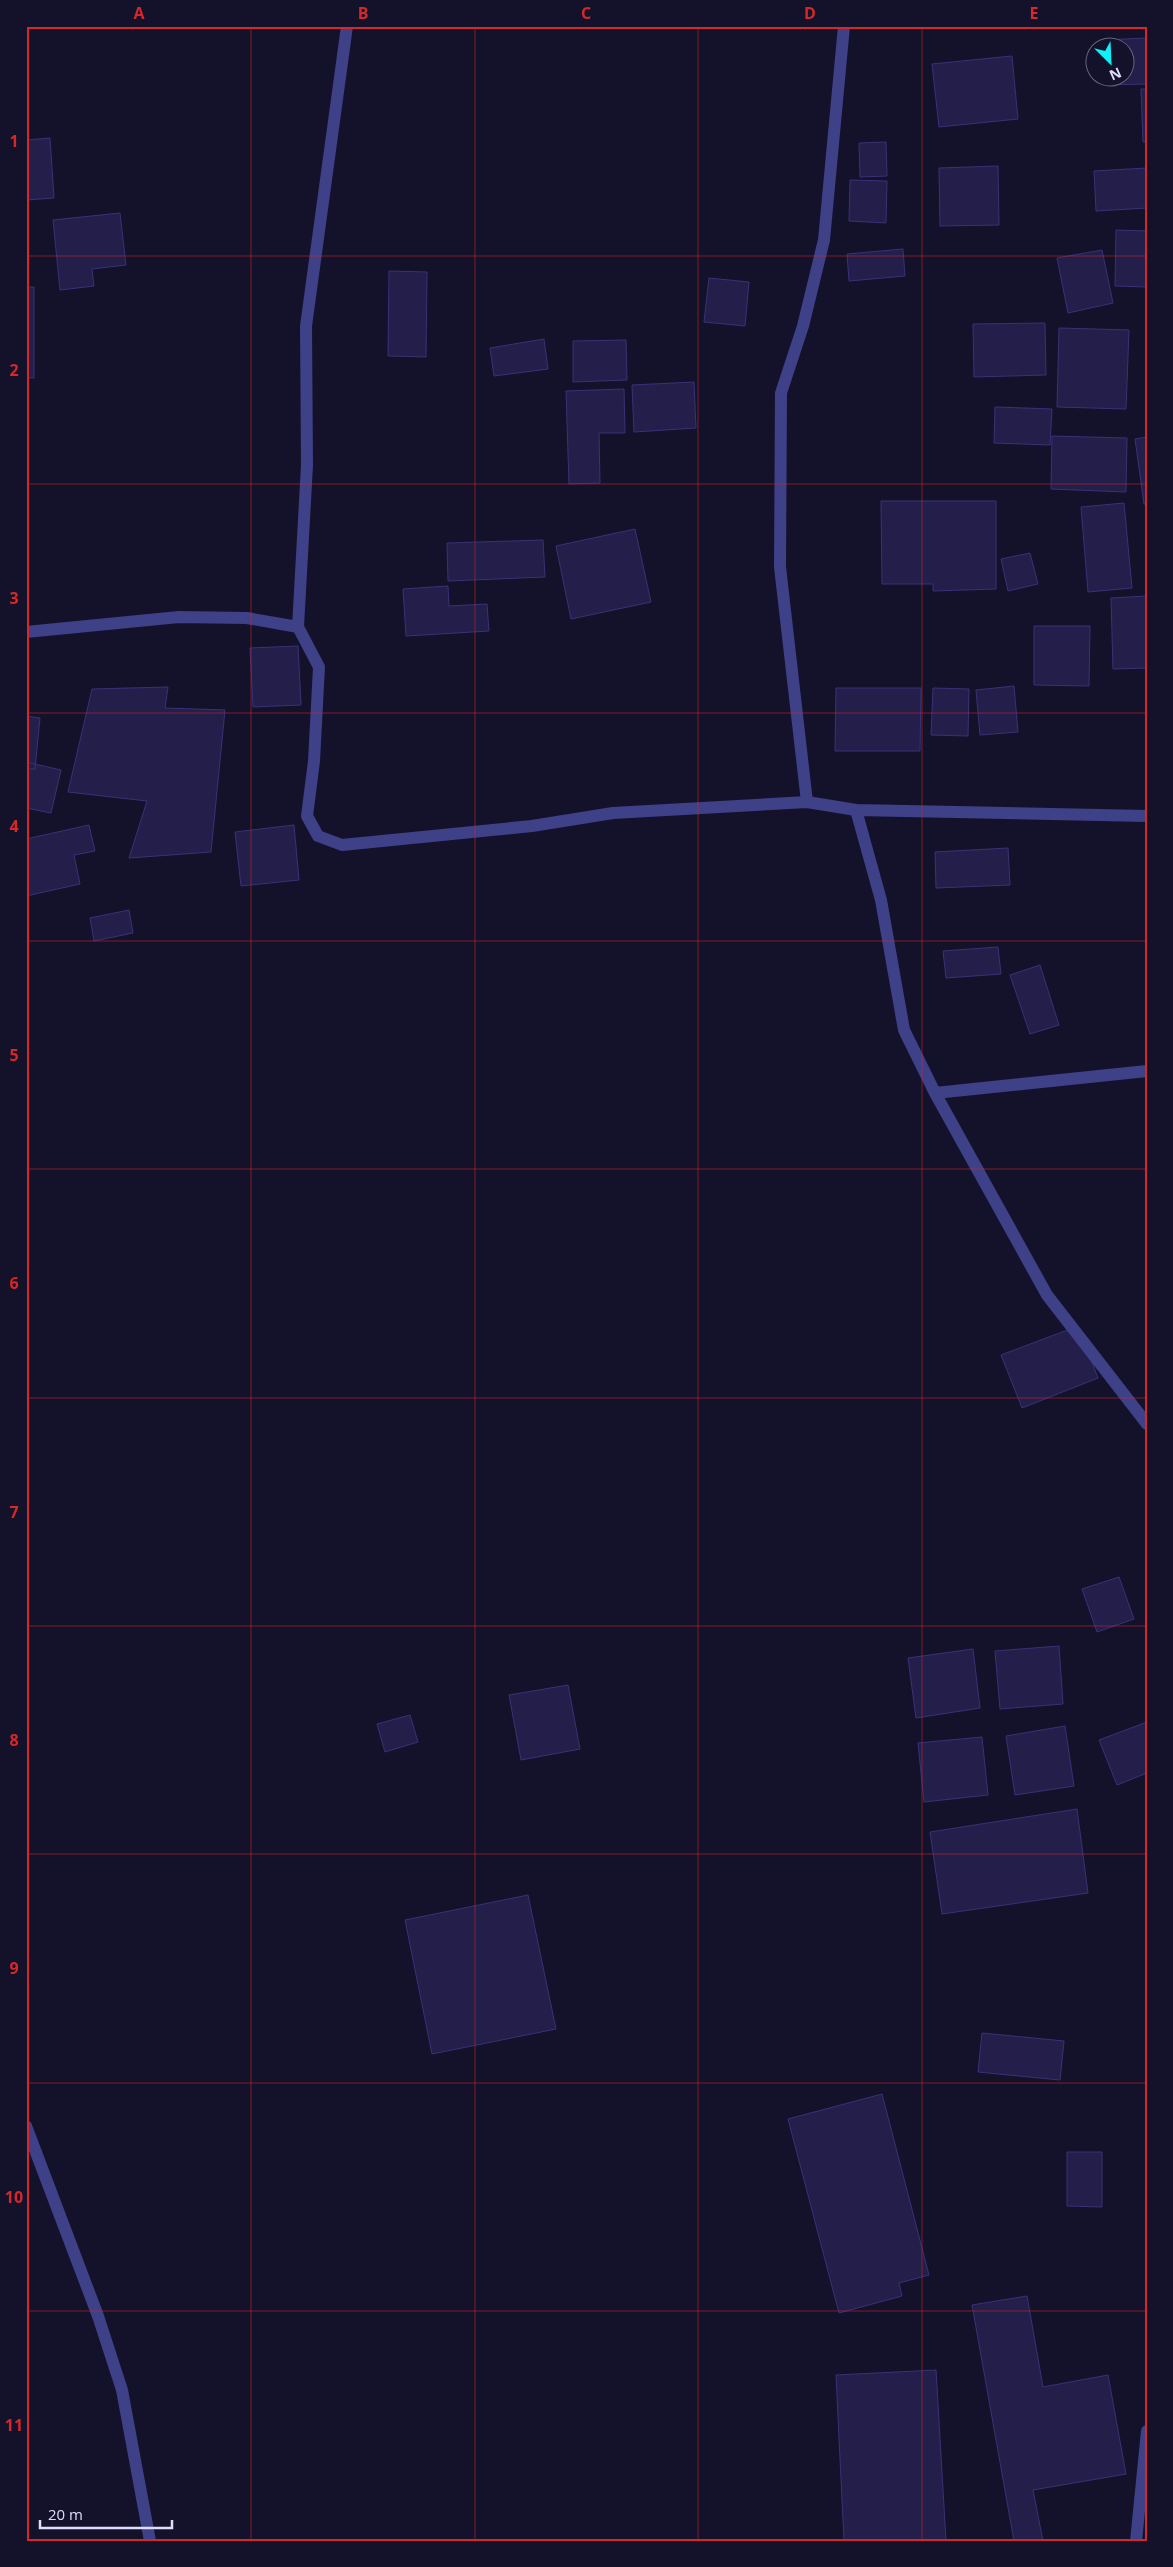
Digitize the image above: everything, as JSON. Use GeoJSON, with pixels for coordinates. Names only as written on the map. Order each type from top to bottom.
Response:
{"type":"FeatureCollection","features":[{"type":"Feature","properties":{"kind":"street"},"geometry":{"type":"LineString","coordinates":[[347,26],[306,326],[307,465],[298,628],[319,667],[314,761],[307,816],[318,836],[342,845],[532,826],[613,813],[807,802],[856,810],[1147,816]]}},
{"type":"Feature","properties":{"kind":"street"},"geometry":{"type":"LineString","coordinates":[[807,802],[780,567],[781,393],[803,326],[824,240],[844,26]]}},
{"type":"Feature","properties":{"kind":"street"},"geometry":{"type":"LineString","coordinates":[[26,632],[179,617],[247,618],[298,628]]}},
{"type":"Feature","properties":{"kind":"street"},"geometry":{"type":"LineString","coordinates":[[856,810],[881,900],[904,1030],[935,1093],[1047,1294],[1147,1424]]}},
{"type":"Feature","properties":{"kind":"street"},"geometry":{"type":"LineString","coordinates":[[935,1093],[1147,1071]]}},
{"type":"Feature","properties":{"kind":"street"},"geometry":{"type":"LineString","coordinates":[[26,2126],[98,2316],[122,2390],[150,2541]]}},
{"type":"Feature","properties":{"kind":"street"},"geometry":{"type":"LineString","coordinates":[[1136,2541],[1147,2431]]}},
{"type":"Feature","properties":{"kind":"building"},"geometry":{"type":"Polygon","coordinates":[[[1136,38],[1147,38],[1147,84],[1136,84],[1136,38]]]}},
{"type":"Feature","properties":{"kind":"building"},"geometry":{"type":"Polygon","coordinates":[[[1012,56],[1018,119],[939,127],[932,64],[1012,56]]]}},
{"type":"Feature","properties":{"kind":"building"},"geometry":{"type":"Polygon","coordinates":[[[1141,89],[1147,89],[1147,142],[1143,142],[1141,89]]]}},
{"type":"Feature","properties":{"kind":"building"},"geometry":{"type":"Polygon","coordinates":[[[50,138],[54,198],[26,200],[26,140],[50,138]]]}},
{"type":"Feature","properties":{"kind":"building"},"geometry":{"type":"Polygon","coordinates":[[[886,142],[887,176],[860,177],[859,143],[886,142]]]}},
{"type":"Feature","properties":{"kind":"building"},"geometry":{"type":"Polygon","coordinates":[[[998,166],[999,225],[940,226],[939,168],[998,166]]]}},
{"type":"Feature","properties":{"kind":"building"},"geometry":{"type":"Polygon","coordinates":[[[1147,168],[1147,208],[1096,211],[1094,171],[1147,168]]]}},
{"type":"Feature","properties":{"kind":"building"},"geometry":{"type":"Polygon","coordinates":[[[850,180],[887,181],[886,223],[849,221],[850,180]]]}},
{"type":"Feature","properties":{"kind":"building"},"geometry":{"type":"Polygon","coordinates":[[[120,213],[126,265],[92,269],[94,286],[60,290],[53,220],[120,213]]]}},
{"type":"Feature","properties":{"kind":"building"},"geometry":{"type":"Polygon","coordinates":[[[1116,230],[1147,231],[1147,287],[1115,286],[1116,230]]]}},
{"type":"Feature","properties":{"kind":"building"},"geometry":{"type":"Polygon","coordinates":[[[903,249],[905,276],[849,281],[847,254],[903,249]]]}},
{"type":"Feature","properties":{"kind":"building"},"geometry":{"type":"Polygon","coordinates":[[[1102,250],[1113,303],[1068,313],[1057,258],[1102,250]]]}},
{"type":"Feature","properties":{"kind":"building"},"geometry":{"type":"Polygon","coordinates":[[[389,271],[427,272],[426,357],[388,356],[389,271]]]}},
{"type":"Feature","properties":{"kind":"building"},"geometry":{"type":"Polygon","coordinates":[[[709,278],[749,282],[745,326],[704,322],[709,278]]]}},
{"type":"Feature","properties":{"kind":"building"},"geometry":{"type":"Polygon","coordinates":[[[26,287],[34,287],[34,378],[26,378],[26,287]]]}},
{"type":"Feature","properties":{"kind":"building"},"geometry":{"type":"Polygon","coordinates":[[[1045,323],[1046,375],[974,377],[973,324],[1045,323]]]}},
{"type":"Feature","properties":{"kind":"building"},"geometry":{"type":"Polygon","coordinates":[[[1059,328],[1129,330],[1126,409],[1057,407],[1059,328]]]}},
{"type":"Feature","properties":{"kind":"building"},"geometry":{"type":"Polygon","coordinates":[[[544,339],[548,369],[494,376],[490,348],[544,339]]]}},
{"type":"Feature","properties":{"kind":"building"},"geometry":{"type":"Polygon","coordinates":[[[626,340],[627,380],[573,382],[573,341],[626,340]]]}},
{"type":"Feature","properties":{"kind":"building"},"geometry":{"type":"Polygon","coordinates":[[[694,382],[696,428],[634,432],[632,385],[694,382]]]}},
{"type":"Feature","properties":{"kind":"building"},"geometry":{"type":"Polygon","coordinates":[[[624,389],[625,433],[599,433],[600,483],[569,484],[566,391],[624,389]]]}},
{"type":"Feature","properties":{"kind":"building"},"geometry":{"type":"Polygon","coordinates":[[[995,407],[1052,409],[1050,445],[994,443],[995,407]]]}},
{"type":"Feature","properties":{"kind":"building"},"geometry":{"type":"Polygon","coordinates":[[[1052,436],[1127,438],[1126,492],[1051,489],[1052,436]]]}},
{"type":"Feature","properties":{"kind":"building"},"geometry":{"type":"Polygon","coordinates":[[[1147,437],[1147,504],[1144,504],[1135,439],[1147,437]]]}},
{"type":"Feature","properties":{"kind":"building"},"geometry":{"type":"Polygon","coordinates":[[[881,501],[996,501],[996,589],[933,591],[933,584],[882,584],[881,501]]]}},
{"type":"Feature","properties":{"kind":"building"},"geometry":{"type":"Polygon","coordinates":[[[1124,503],[1132,588],[1088,592],[1081,507],[1124,503]]]}},
{"type":"Feature","properties":{"kind":"building"},"geometry":{"type":"Polygon","coordinates":[[[635,529],[651,602],[571,619],[556,546],[635,529]]]}},
{"type":"Feature","properties":{"kind":"building"},"geometry":{"type":"Polygon","coordinates":[[[543,540],[545,577],[448,581],[447,543],[543,540]]]}},
{"type":"Feature","properties":{"kind":"building"},"geometry":{"type":"Polygon","coordinates":[[[1030,553],[1038,584],[1008,591],[1001,559],[1030,553]]]}},
{"type":"Feature","properties":{"kind":"building"},"geometry":{"type":"Polygon","coordinates":[[[448,586],[449,606],[487,604],[489,631],[406,636],[403,589],[448,586]]]}},
{"type":"Feature","properties":{"kind":"building"},"geometry":{"type":"Polygon","coordinates":[[[1147,596],[1147,668],[1113,669],[1111,598],[1147,596]]]}},
{"type":"Feature","properties":{"kind":"building"},"geometry":{"type":"Polygon","coordinates":[[[1034,626],[1090,626],[1089,686],[1034,685],[1034,626]]]}},
{"type":"Feature","properties":{"kind":"building"},"geometry":{"type":"Polygon","coordinates":[[[298,646],[301,705],[253,707],[250,648],[298,646]]]}},
{"type":"Feature","properties":{"kind":"building"},"geometry":{"type":"Polygon","coordinates":[[[1014,686],[1018,732],[980,735],[976,690],[1014,686]]]}},
{"type":"Feature","properties":{"kind":"building"},"geometry":{"type":"Polygon","coordinates":[[[168,687],[165,708],[225,710],[211,852],[129,858],[147,801],[68,792],[92,689],[168,687]]]}},
{"type":"Feature","properties":{"kind":"building"},"geometry":{"type":"Polygon","coordinates":[[[836,688],[921,688],[920,751],[835,751],[836,688]]]}},
{"type":"Feature","properties":{"kind":"building"},"geometry":{"type":"Polygon","coordinates":[[[933,688],[969,689],[968,736],[931,735],[933,688]]]}},
{"type":"Feature","properties":{"kind":"building"},"geometry":{"type":"Polygon","coordinates":[[[26,716],[40,718],[35,769],[26,769],[26,716]]]}},
{"type":"Feature","properties":{"kind":"building"},"geometry":{"type":"Polygon","coordinates":[[[26,762],[61,770],[51,813],[26,808],[26,762]]]}},
{"type":"Feature","properties":{"kind":"building"},"geometry":{"type":"Polygon","coordinates":[[[89,825],[95,851],[74,855],[80,884],[26,896],[26,839],[89,825]]]}},
{"type":"Feature","properties":{"kind":"building"},"geometry":{"type":"Polygon","coordinates":[[[294,825],[299,880],[241,886],[235,832],[294,825]]]}},
{"type":"Feature","properties":{"kind":"building"},"geometry":{"type":"Polygon","coordinates":[[[1008,848],[1010,885],[936,888],[935,852],[1008,848]]]}},
{"type":"Feature","properties":{"kind":"building"},"geometry":{"type":"Polygon","coordinates":[[[129,910],[133,933],[94,941],[90,918],[129,910]]]}},
{"type":"Feature","properties":{"kind":"building"},"geometry":{"type":"Polygon","coordinates":[[[998,947],[1001,974],[946,978],[943,951],[998,947]]]}},
{"type":"Feature","properties":{"kind":"building"},"geometry":{"type":"Polygon","coordinates":[[[1040,965],[1059,1025],[1030,1034],[1010,975],[1040,965]]]}},
{"type":"Feature","properties":{"kind":"building"},"geometry":{"type":"Polygon","coordinates":[[[1078,1326],[1098,1378],[1022,1408],[1001,1355],[1078,1326]]]}},
{"type":"Feature","properties":{"kind":"building"},"geometry":{"type":"Polygon","coordinates":[[[1119,1577],[1134,1619],[1097,1632],[1082,1589],[1119,1577]]]}},
{"type":"Feature","properties":{"kind":"building"},"geometry":{"type":"Polygon","coordinates":[[[1059,1646],[1063,1704],[1000,1709],[995,1651],[1059,1646]]]}},
{"type":"Feature","properties":{"kind":"building"},"geometry":{"type":"Polygon","coordinates":[[[973,1649],[980,1708],[916,1718],[908,1658],[973,1649]]]}},
{"type":"Feature","properties":{"kind":"building"},"geometry":{"type":"Polygon","coordinates":[[[568,1685],[580,1749],[521,1760],[509,1695],[568,1685]]]}},
{"type":"Feature","properties":{"kind":"building"},"geometry":{"type":"Polygon","coordinates":[[[410,1715],[418,1742],[385,1752],[377,1724],[410,1715]]]}},
{"type":"Feature","properties":{"kind":"building"},"geometry":{"type":"Polygon","coordinates":[[[1147,1722],[1147,1773],[1117,1785],[1099,1740],[1147,1722]]]}},
{"type":"Feature","properties":{"kind":"building"},"geometry":{"type":"Polygon","coordinates":[[[1065,1726],[1074,1786],[1015,1795],[1006,1736],[1065,1726]]]}},
{"type":"Feature","properties":{"kind":"building"},"geometry":{"type":"Polygon","coordinates":[[[982,1737],[988,1795],[924,1802],[918,1743],[982,1737]]]}},
{"type":"Feature","properties":{"kind":"building"},"geometry":{"type":"Polygon","coordinates":[[[1077,1809],[1088,1893],[942,1914],[930,1832],[1077,1809]]]}},
{"type":"Feature","properties":{"kind":"building"},"geometry":{"type":"Polygon","coordinates":[[[528,1895],[556,2029],[432,2054],[405,1920],[528,1895]]]}},
{"type":"Feature","properties":{"kind":"building"},"geometry":{"type":"Polygon","coordinates":[[[982,2033],[1064,2041],[1060,2080],[978,2072],[982,2033]]]}},
{"type":"Feature","properties":{"kind":"building"},"geometry":{"type":"Polygon","coordinates":[[[882,2094],[929,2275],[899,2283],[902,2296],[839,2313],[788,2119],[882,2094]]]}},
{"type":"Feature","properties":{"kind":"building"},"geometry":{"type":"Polygon","coordinates":[[[1067,2152],[1102,2152],[1102,2207],[1067,2206],[1067,2152]]]}},
{"type":"Feature","properties":{"kind":"building"},"geometry":{"type":"Polygon","coordinates":[[[1027,2296],[1043,2387],[1108,2375],[1126,2474],[1033,2490],[1043,2541],[1014,2541],[972,2305],[1027,2296]]]}},
{"type":"Feature","properties":{"kind":"building"},"geometry":{"type":"Polygon","coordinates":[[[936,2370],[946,2541],[844,2541],[836,2375],[936,2370]]]}}]}
